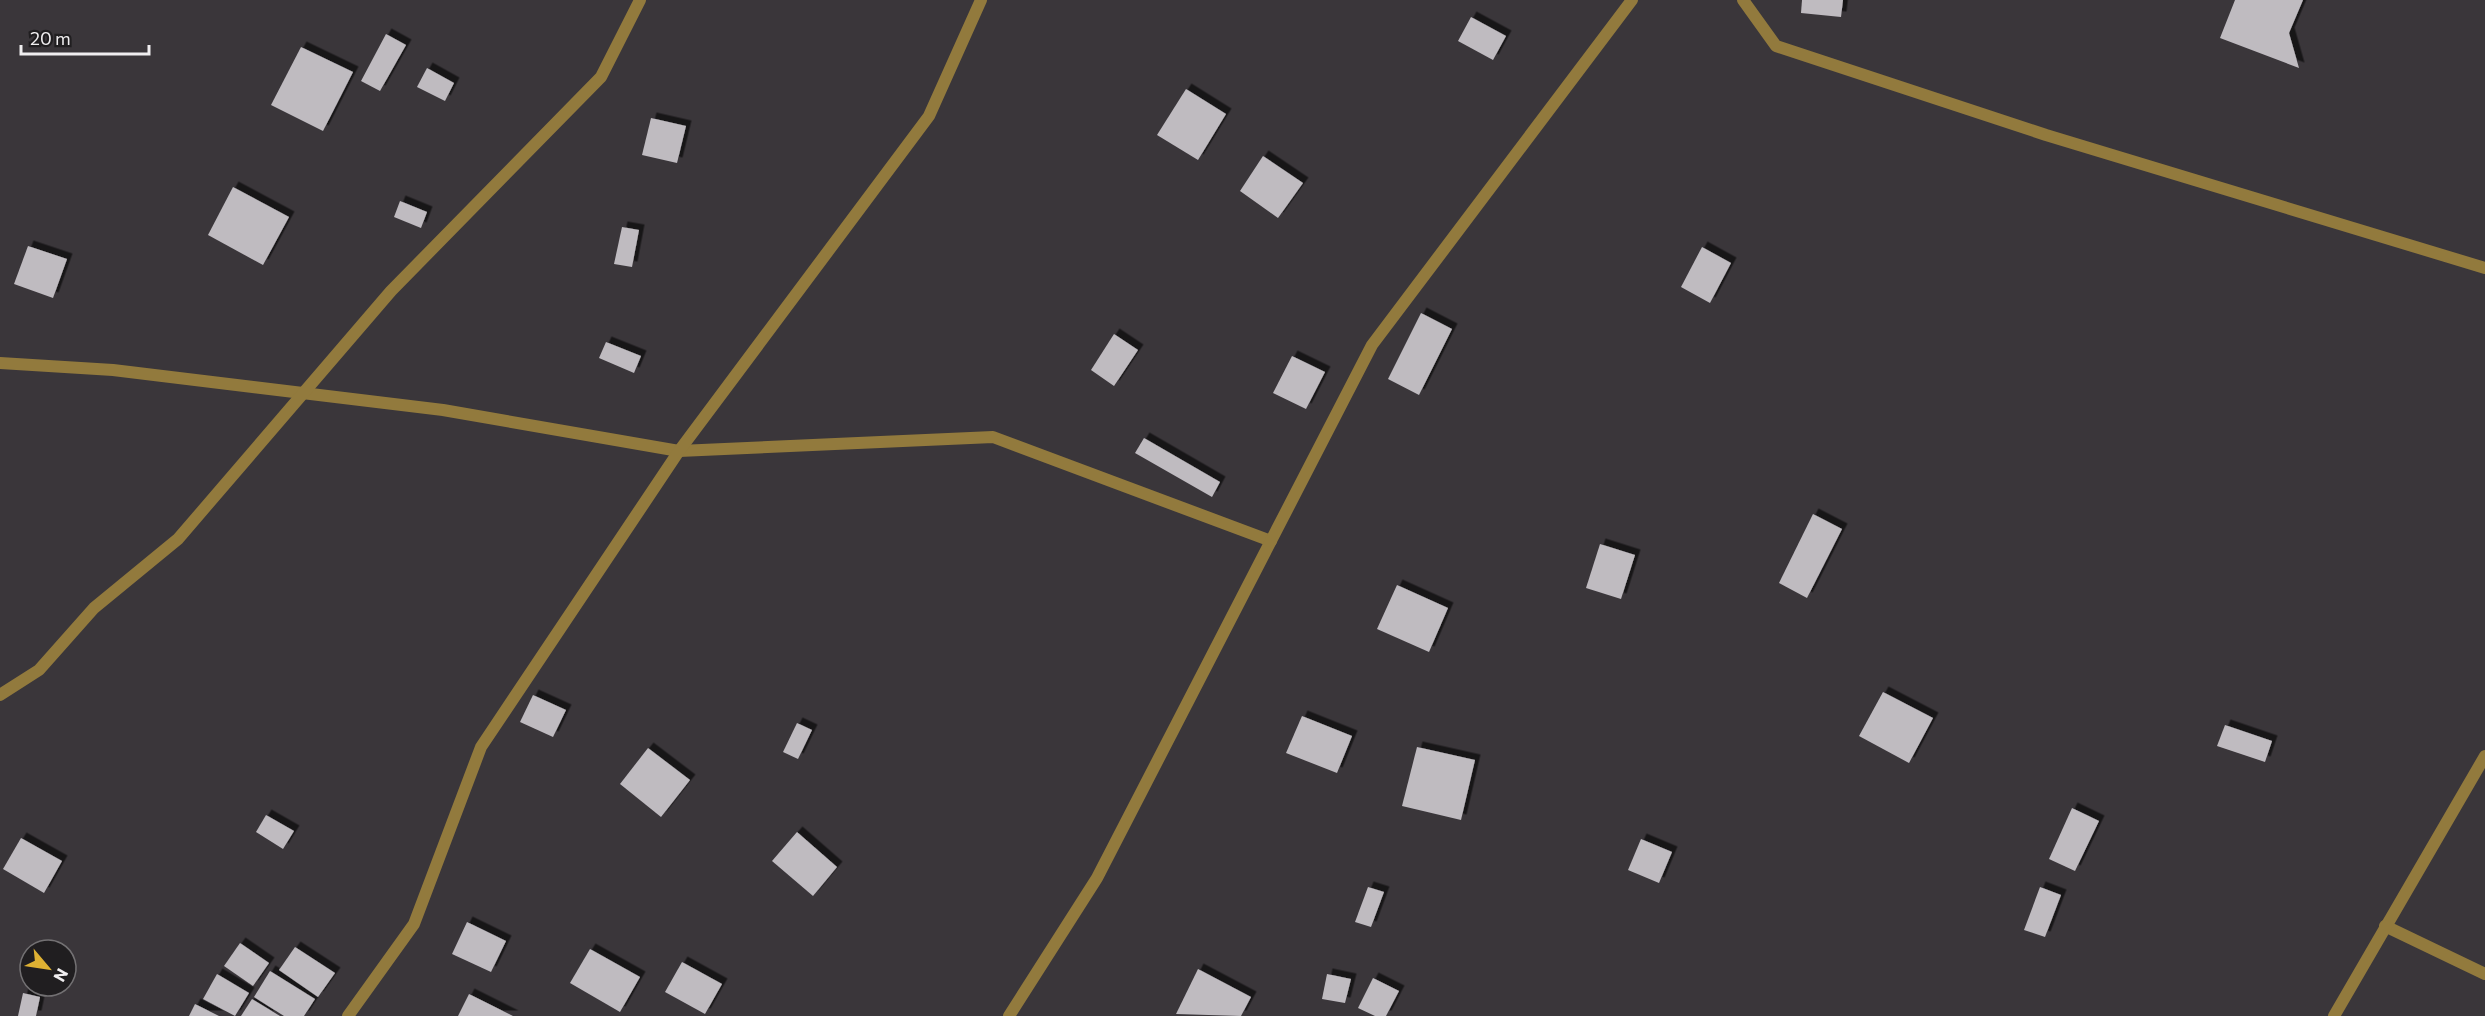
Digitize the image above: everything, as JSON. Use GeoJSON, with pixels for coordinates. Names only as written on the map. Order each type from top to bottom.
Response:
{"type":"FeatureCollection","features":[{"type":"Feature","properties":{"kind":"street"},"geometry":{"type":"LineString","coordinates":[[0,695],[39,670],[94,608],[178,539],[391,291],[601,77],[640,0]]}},
{"type":"Feature","properties":{"kind":"street"},"geometry":{"type":"LineString","coordinates":[[348,1016],[414,924],[481,747],[679,451],[929,116],[981,0]]}},
{"type":"Feature","properties":{"kind":"street"},"geometry":{"type":"LineString","coordinates":[[1009,1016],[1097,878],[1372,345],[1632,0]]}},
{"type":"Feature","properties":{"kind":"street"},"geometry":{"type":"LineString","coordinates":[[1743,0],[1776,46],[2046,135],[2485,268]]}},
{"type":"Feature","properties":{"kind":"street"},"geometry":{"type":"LineString","coordinates":[[0,363],[113,370],[443,410],[679,451],[993,437],[1271,541]]}},
{"type":"Feature","properties":{"kind":"street"},"geometry":{"type":"LineString","coordinates":[[2334,1016],[2485,756]]}},
{"type":"Feature","properties":{"kind":"street"},"geometry":{"type":"LineString","coordinates":[[2385,926],[2485,974]]}},
{"type":"Feature","properties":{"kind":"building"},"geometry":{"type":"Polygon","coordinates":[[[1802,0],[1843,0],[1841,17],[1801,13],[1802,0]]]}},
{"type":"Feature","properties":{"kind":"building"},"geometry":{"type":"Polygon","coordinates":[[[2235,0],[2303,0],[2289,33],[2299,68],[2220,38],[2235,0]]]}},
{"type":"Feature","properties":{"kind":"building"},"geometry":{"type":"Polygon","coordinates":[[[1471,17],[1506,36],[1493,60],[1458,41],[1471,17]]]}},
{"type":"Feature","properties":{"kind":"building"},"geometry":{"type":"Polygon","coordinates":[[[386,34],[406,45],[380,91],[361,81],[386,34]]]}},
{"type":"Feature","properties":{"kind":"building"},"geometry":{"type":"Polygon","coordinates":[[[301,47],[353,72],[323,131],[271,105],[301,47]]]}},
{"type":"Feature","properties":{"kind":"building"},"geometry":{"type":"Polygon","coordinates":[[[427,68],[454,83],[445,101],[417,87],[427,68]]]}},
{"type":"Feature","properties":{"kind":"building"},"geometry":{"type":"Polygon","coordinates":[[[1186,89],[1226,114],[1198,160],[1157,135],[1186,89]]]}},
{"type":"Feature","properties":{"kind":"building"},"geometry":{"type":"Polygon","coordinates":[[[651,118],[686,126],[677,163],[642,155],[651,118]]]}},
{"type":"Feature","properties":{"kind":"building"},"geometry":{"type":"Polygon","coordinates":[[[1263,156],[1303,183],[1278,218],[1240,191],[1263,156]]]}},
{"type":"Feature","properties":{"kind":"building"},"geometry":{"type":"Polygon","coordinates":[[[233,187],[289,217],[263,265],[208,235],[233,187]]]}},
{"type":"Feature","properties":{"kind":"building"},"geometry":{"type":"Polygon","coordinates":[[[400,201],[427,212],[421,228],[394,217],[400,201]]]}},
{"type":"Feature","properties":{"kind":"building"},"geometry":{"type":"Polygon","coordinates":[[[622,227],[639,230],[632,267],[614,264],[622,227]]]}},
{"type":"Feature","properties":{"kind":"building"},"geometry":{"type":"Polygon","coordinates":[[[28,246],[67,259],[53,298],[14,284],[28,246]]]}},
{"type":"Feature","properties":{"kind":"building"},"geometry":{"type":"Polygon","coordinates":[[[1702,247],[1731,263],[1710,303],[1681,287],[1702,247]]]}},
{"type":"Feature","properties":{"kind":"building"},"geometry":{"type":"Polygon","coordinates":[[[1421,313],[1452,329],[1419,395],[1388,379],[1421,313]]]}},
{"type":"Feature","properties":{"kind":"building"},"geometry":{"type":"Polygon","coordinates":[[[1114,334],[1138,350],[1114,386],[1091,370],[1114,334]]]}},
{"type":"Feature","properties":{"kind":"building"},"geometry":{"type":"Polygon","coordinates":[[[606,342],[641,356],[634,373],[599,358],[606,342]]]}},
{"type":"Feature","properties":{"kind":"building"},"geometry":{"type":"Polygon","coordinates":[[[1292,356],[1325,372],[1306,409],[1273,393],[1292,356]]]}},
{"type":"Feature","properties":{"kind":"building"},"geometry":{"type":"Polygon","coordinates":[[[1144,438],[1220,482],[1212,497],[1135,453],[1144,438]]]}},
{"type":"Feature","properties":{"kind":"building"},"geometry":{"type":"Polygon","coordinates":[[[1813,514],[1842,529],[1807,598],[1779,583],[1813,514]]]}},
{"type":"Feature","properties":{"kind":"building"},"geometry":{"type":"Polygon","coordinates":[[[1600,544],[1635,555],[1621,599],[1586,588],[1600,544]]]}},
{"type":"Feature","properties":{"kind":"building"},"geometry":{"type":"Polygon","coordinates":[[[1397,585],[1448,608],[1429,652],[1377,629],[1397,585]]]}},
{"type":"Feature","properties":{"kind":"building"},"geometry":{"type":"Polygon","coordinates":[[[1883,692],[1933,718],[1909,763],[1859,736],[1883,692]]]}},
{"type":"Feature","properties":{"kind":"building"},"geometry":{"type":"Polygon","coordinates":[[[533,695],[566,710],[553,737],[520,722],[533,695]]]}},
{"type":"Feature","properties":{"kind":"building"},"geometry":{"type":"Polygon","coordinates":[[[1302,716],[1352,736],[1337,773],[1286,753],[1302,716]]]}},
{"type":"Feature","properties":{"kind":"building"},"geometry":{"type":"Polygon","coordinates":[[[797,723],[812,730],[798,759],[783,752],[797,723]]]}},
{"type":"Feature","properties":{"kind":"building"},"geometry":{"type":"Polygon","coordinates":[[[2225,725],[2272,741],[2265,762],[2217,746],[2225,725]]]}},
{"type":"Feature","properties":{"kind":"building"},"geometry":{"type":"Polygon","coordinates":[[[1417,747],[1475,760],[1461,820],[1402,806],[1417,747]]]}},
{"type":"Feature","properties":{"kind":"building"},"geometry":{"type":"Polygon","coordinates":[[[648,748],[690,780],[661,817],[620,784],[648,748]]]}},
{"type":"Feature","properties":{"kind":"building"},"geometry":{"type":"Polygon","coordinates":[[[2072,808],[2099,821],[2075,871],[2049,859],[2072,808]]]}},
{"type":"Feature","properties":{"kind":"building"},"geometry":{"type":"Polygon","coordinates":[[[266,815],[294,831],[283,849],[256,832],[266,815]]]}},
{"type":"Feature","properties":{"kind":"building"},"geometry":{"type":"Polygon","coordinates":[[[797,832],[837,867],[813,896],[772,861],[797,832]]]}},
{"type":"Feature","properties":{"kind":"building"},"geometry":{"type":"Polygon","coordinates":[[[21,838],[62,861],[44,893],[3,869],[21,838]]]}},
{"type":"Feature","properties":{"kind":"building"},"geometry":{"type":"Polygon","coordinates":[[[1641,839],[1672,852],[1659,883],[1628,870],[1641,839]]]}},
{"type":"Feature","properties":{"kind":"building"},"geometry":{"type":"Polygon","coordinates":[[[1368,887],[1384,892],[1371,927],[1355,922],[1368,887]]]}},
{"type":"Feature","properties":{"kind":"building"},"geometry":{"type":"Polygon","coordinates":[[[2040,887],[2061,895],[2045,937],[2024,930],[2040,887]]]}},
{"type":"Feature","properties":{"kind":"building"},"geometry":{"type":"Polygon","coordinates":[[[467,922],[506,941],[491,972],[452,954],[467,922]]]}},
{"type":"Feature","properties":{"kind":"building"},"geometry":{"type":"Polygon","coordinates":[[[240,943],[269,963],[253,986],[224,966],[240,943]]]}},
{"type":"Feature","properties":{"kind":"building"},"geometry":{"type":"Polygon","coordinates":[[[295,947],[335,973],[318,997],[279,970],[295,947]]]}},
{"type":"Feature","properties":{"kind":"building"},"geometry":{"type":"Polygon","coordinates":[[[590,949],[640,977],[620,1012],[570,983],[590,949]]]}},
{"type":"Feature","properties":{"kind":"building"},"geometry":{"type":"Polygon","coordinates":[[[682,962],[722,984],[705,1014],[665,992],[682,962]]]}},
{"type":"Feature","properties":{"kind":"building"},"geometry":{"type":"Polygon","coordinates":[[[1198,969],[1251,997],[1241,1016],[1176,1014],[1198,969]]]}},
{"type":"Feature","properties":{"kind":"building"},"geometry":{"type":"Polygon","coordinates":[[[270,971],[315,999],[304,1016],[284,1016],[254,997],[270,971]]]}},
{"type":"Feature","properties":{"kind":"building"},"geometry":{"type":"Polygon","coordinates":[[[217,974],[249,993],[235,1016],[203,999],[217,974]]]}},
{"type":"Feature","properties":{"kind":"building"},"geometry":{"type":"Polygon","coordinates":[[[1327,974],[1351,979],[1345,1003],[1322,999],[1327,974]]]}},
{"type":"Feature","properties":{"kind":"building"},"geometry":{"type":"Polygon","coordinates":[[[1373,978],[1399,991],[1386,1016],[1375,1016],[1358,1008],[1373,978]]]}},
{"type":"Feature","properties":{"kind":"building"},"geometry":{"type":"Polygon","coordinates":[[[469,994],[513,1016],[458,1016],[469,994]]]}},
{"type":"Feature","properties":{"kind":"building"},"geometry":{"type":"Polygon","coordinates":[[[22,998],[40,998],[36,1016],[18,1016],[22,998]]]}},
{"type":"Feature","properties":{"kind":"building"},"geometry":{"type":"Polygon","coordinates":[[[252,999],[280,1016],[241,1016],[252,999]]]}},
{"type":"Feature","properties":{"kind":"building"},"geometry":{"type":"Polygon","coordinates":[[[195,1004],[219,1016],[189,1016],[195,1004]]]}}]}
